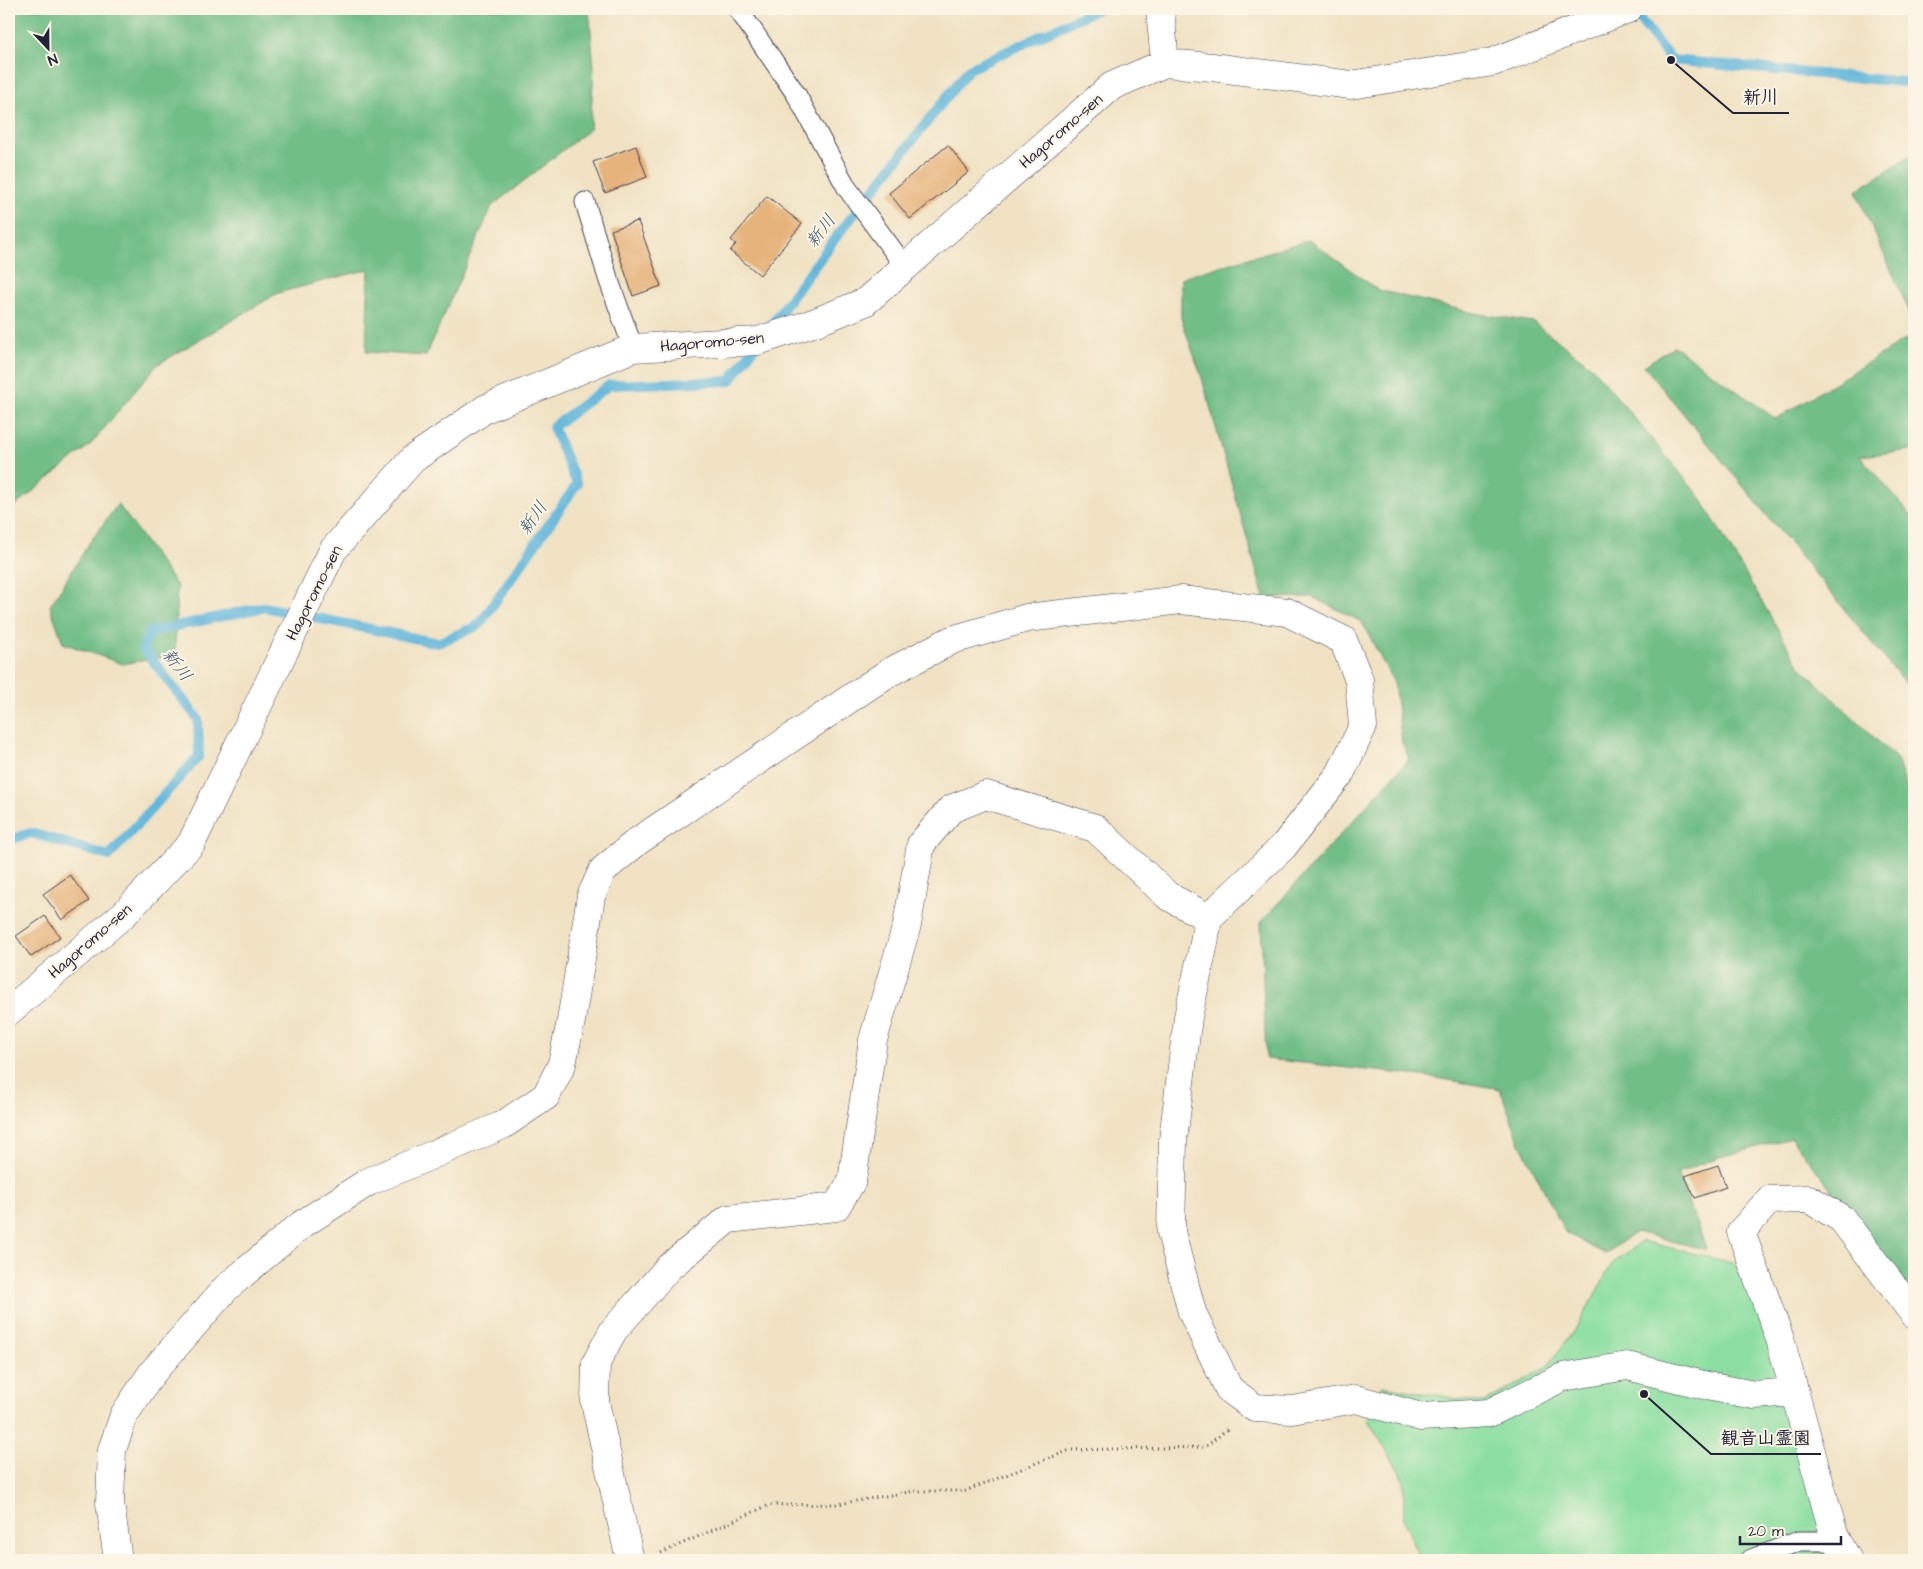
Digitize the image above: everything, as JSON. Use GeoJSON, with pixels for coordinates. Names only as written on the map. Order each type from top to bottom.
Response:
{"type":"FeatureCollection","features":[{"type":"Feature","properties":{"kind":"street"},"geometry":{"type":"LineString","coordinates":[[1160,9],[1165,63]]}},
{"type":"Feature","properties":{"kind":"street","name":"Hagoromo-sen"},"geometry":{"type":"LineString","coordinates":[[9,1011],[124,914],[191,844],[333,550],[413,459],[486,410],[633,348],[758,341],[816,322],[866,302],[1112,86],[1165,63],[1212,67],[1350,86],[1494,62],[1628,9]]}},
{"type":"Feature","properties":{"kind":"street"},"geometry":{"type":"LineString","coordinates":[[118,1560],[110,1502],[112,1450],[124,1415],[152,1373],[226,1288],[301,1225],[368,1182],[502,1124],[546,1096],[562,1064],[591,896],[604,870],[638,841],[888,673],[952,640],[1027,618],[1180,600],[1287,612],[1343,640],[1359,680],[1364,726],[1340,774],[1284,847],[1208,918],[1188,1017],[1173,1140],[1171,1232],[1192,1312],[1229,1389],[1255,1408],[1292,1410],[1356,1399],[1421,1416],[1489,1413],[1563,1377],[1627,1366],[1712,1387],[1754,1395],[1796,1392]]}},
{"type":"Feature","properties":{"kind":"street"},"geometry":{"type":"LineString","coordinates":[[642,1558],[594,1402],[596,1362],[613,1332],[670,1267],[728,1219],[836,1207],[852,1182],[874,1040],[907,925],[921,844],[951,809],[986,795],[1095,828],[1168,896],[1208,918]]}},
{"type":"Feature","properties":{"kind":"street"},"geometry":{"type":"LineString","coordinates":[[1842,1551],[1834,1535],[1780,1339],[1741,1232],[1769,1200],[1809,1199],[1842,1219],[1914,1314]]}},
{"type":"Feature","properties":{"kind":"lane"},"geometry":{"type":"LineString","coordinates":[[738,9],[796,94],[847,188],[906,268]]}},
{"type":"Feature","properties":{"kind":"lane"},"geometry":{"type":"LineString","coordinates":[[585,202],[633,348]]}},
{"type":"Feature","properties":{"kind":"lane"},"geometry":{"type":"LineString","coordinates":[[1749,1560],[1799,1540],[1842,1551]]}},
{"type":"Feature","properties":{"kind":"path"},"geometry":{"type":"LineString","coordinates":[[642,1558],[769,1505],[838,1504],[915,1491],[965,1491],[1070,1450],[1205,1448],[1255,1408]]}},
{"type":"Feature","properties":{"kind":"green space"},"geometry":{"type":"Polygon","coordinates":[[[9,9],[589,9],[594,68],[590,129],[492,206],[426,356],[366,352],[369,269],[278,293],[157,365],[91,444],[15,506],[9,508],[9,9]]]}},
{"type":"Feature","properties":{"kind":"green space"},"geometry":{"type":"Polygon","coordinates":[[[1914,153],[1914,322],[1856,191],[1914,153]]]}},
{"type":"Feature","properties":{"kind":"green space"},"geometry":{"type":"Polygon","coordinates":[[[1309,240],[1378,290],[1474,313],[1533,322],[1591,366],[1700,497],[1801,668],[1897,759],[1914,811],[1914,1295],[1791,1138],[1716,1158],[1677,1173],[1707,1250],[1636,1232],[1605,1254],[1565,1232],[1520,1143],[1500,1089],[1431,1077],[1266,1059],[1261,922],[1409,759],[1402,742],[1394,683],[1362,622],[1312,597],[1264,598],[1202,378],[1181,318],[1181,278],[1309,240]]]}},
{"type":"Feature","properties":{"kind":"green space"},"geometry":{"type":"Polygon","coordinates":[[[1914,334],[1914,450],[1860,456],[1914,519],[1914,694],[1644,366],[1674,346],[1776,419],[1914,334]]]}},
{"type":"Feature","properties":{"kind":"green space"},"geometry":{"type":"Polygon","coordinates":[[[118,504],[177,586],[175,655],[123,664],[63,643],[50,606],[90,542],[118,504]]]}},
{"type":"Feature","properties":{"kind":"green space"},"geometry":{"type":"Polygon","coordinates":[[[1642,1241],[1733,1263],[1747,1275],[1840,1560],[1421,1560],[1404,1521],[1404,1479],[1368,1420],[1382,1386],[1483,1403],[1546,1368],[1578,1325],[1612,1264],[1642,1241]]]}},
{"type":"Feature","properties":{"kind":"building"},"geometry":{"type":"Polygon","coordinates":[[[948,145],[969,172],[910,219],[889,193],[948,145]]]}},
{"type":"Feature","properties":{"kind":"building"},"geometry":{"type":"Polygon","coordinates":[[[636,146],[647,177],[605,193],[593,162],[636,146]]]}},
{"type":"Feature","properties":{"kind":"building"},"geometry":{"type":"Polygon","coordinates":[[[767,196],[802,224],[760,275],[730,251],[736,244],[731,240],[767,196]]]}},
{"type":"Feature","properties":{"kind":"building"},"geometry":{"type":"Polygon","coordinates":[[[638,221],[661,286],[633,296],[611,230],[638,221]]]}},
{"type":"Feature","properties":{"kind":"building"},"geometry":{"type":"Polygon","coordinates":[[[70,875],[89,901],[62,920],[43,894],[70,875]]]}},
{"type":"Feature","properties":{"kind":"building"},"geometry":{"type":"Polygon","coordinates":[[[45,916],[60,937],[31,957],[16,936],[45,916]]]}},
{"type":"Feature","properties":{"kind":"building"},"geometry":{"type":"Polygon","coordinates":[[[1718,1165],[1726,1187],[1695,1198],[1685,1176],[1718,1165]]]}},
{"type":"Feature","properties":{"kind":"waterway","name":"新川"},"geometry":{"type":"LineString","coordinates":[[766,332],[833,241],[969,69],[1098,9]]}},
{"type":"Feature","properties":{"kind":"waterway","name":"新川"},"geometry":{"type":"LineString","coordinates":[[1632,9],[1671,60],[1914,83]]}},
{"type":"Feature","properties":{"kind":"waterway","name":"新川"},"geometry":{"type":"LineString","coordinates":[[9,840],[31,833],[109,856],[199,756],[198,719],[143,648],[150,632],[264,607],[438,643],[479,625],[577,484],[553,427],[609,385],[730,381],[756,345]]}},
{"type":"Feature","properties":{"kind":"place","name":"新川"},"geometry":{"type":"Point","coordinates":[1671,60]}},
{"type":"Feature","properties":{"kind":"place","name":"観音山霊園"},"geometry":{"type":"Point","coordinates":[1644,1394]}}]}
